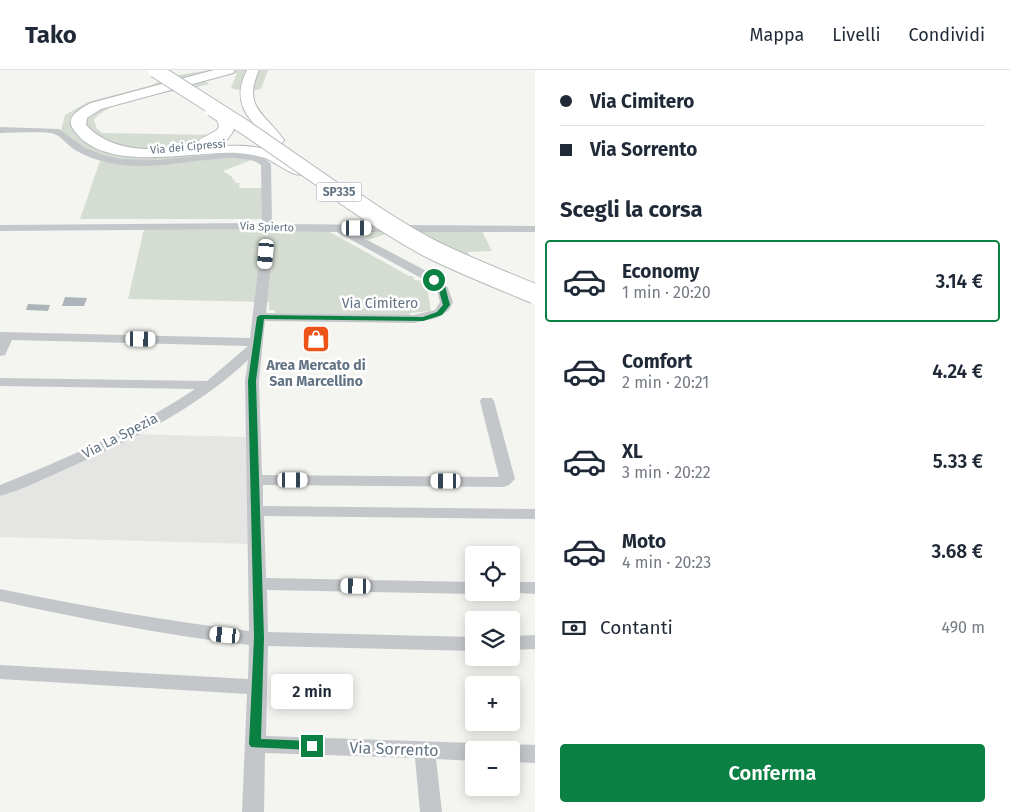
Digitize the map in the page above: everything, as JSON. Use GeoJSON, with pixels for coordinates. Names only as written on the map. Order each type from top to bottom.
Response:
{"type":"FeatureCollection","features":[{"type":"Feature","properties":{"kind":"highway"},"geometry":{"type":"LineString","coordinates":[[229,70],[96,106],[80,116],[79,127],[93,141],[108,148],[137,153],[178,152],[206,146],[239,148],[280,158],[370,214]]}},
{"type":"Feature","properties":{"kind":"highway"},"geometry":{"type":"LineString","coordinates":[[253,70],[245,87],[245,97],[248,106],[255,117],[277,140]]}},
{"type":"Feature","properties":{"kind":"highway"},"geometry":{"type":"LineString","coordinates":[[163,72],[223,116],[227,122],[227,128],[224,133],[206,146]]}},
{"type":"Feature","properties":{"kind":"highway","name":"SP335"},"geometry":{"type":"LineString","coordinates":[[163,72],[202,90],[320,171],[416,232],[460,254],[535,285]]}},
{"type":"Feature","properties":{"kind":"highway","name":"SP335"},"geometry":{"type":"LineString","coordinates":[[163,72],[370,214],[432,249],[474,269],[535,294]]}},
{"type":"Feature","properties":{"kind":"street","name":"Via dei Cipressi"},"geometry":{"type":"LineString","coordinates":[[0,130],[56,131],[70,145],[81,151],[132,163],[174,162],[228,155],[261,159],[266,164],[267,226]]}},
{"type":"Feature","properties":{"kind":"street","name":"Via Spierto"},"geometry":{"type":"LineString","coordinates":[[0,228],[267,226],[278,228],[535,229]]}},
{"type":"Feature","properties":{"kind":"street","name":"Via Cimitero"},"geometry":{"type":"LineString","coordinates":[[260,317],[414,319],[432,317],[444,310],[446,305],[442,286],[339,228]]}},
{"type":"Feature","properties":{"kind":"street"},"geometry":{"type":"LineString","coordinates":[[253,812],[259,638],[252,434],[254,364],[266,254]]}},
{"type":"Feature","properties":{"kind":"street"},"geometry":{"type":"LineString","coordinates":[[0,352],[4,336],[256,344]]}},
{"type":"Feature","properties":{"kind":"street","name":"Via La Spezia"},"geometry":{"type":"LineString","coordinates":[[0,491],[103,447],[152,421],[211,385],[256,344]]}},
{"type":"Feature","properties":{"kind":"street"},"geometry":{"type":"LineString","coordinates":[[232,366],[254,364]]}},
{"type":"Feature","properties":{"kind":"street"},"geometry":{"type":"LineString","coordinates":[[0,382],[211,385]]}},
{"type":"Feature","properties":{"kind":"street"},"geometry":{"type":"LineString","coordinates":[[255,480],[504,482],[507,479],[487,400]]}},
{"type":"Feature","properties":{"kind":"street"},"geometry":{"type":"LineString","coordinates":[[256,511],[535,514]]}},
{"type":"Feature","properties":{"kind":"street"},"geometry":{"type":"LineString","coordinates":[[257,584],[465,588]]}},
{"type":"Feature","properties":{"kind":"street"},"geometry":{"type":"LineString","coordinates":[[520,588],[535,588]]}},
{"type":"Feature","properties":{"kind":"street"},"geometry":{"type":"LineString","coordinates":[[0,595],[92,614],[192,631],[259,638],[465,644]]}},
{"type":"Feature","properties":{"kind":"street"},"geometry":{"type":"LineString","coordinates":[[520,643],[535,642]]}},
{"type":"Feature","properties":{"kind":"street"},"geometry":{"type":"LineString","coordinates":[[0,672],[258,686]]}},
{"type":"Feature","properties":{"kind":"street","name":"Via Sorrento"},"geometry":{"type":"LineString","coordinates":[[255,744],[465,752]]}},
{"type":"Feature","properties":{"kind":"street"},"geometry":{"type":"LineString","coordinates":[[425,750],[431,812]]}},
{"type":"Feature","properties":{"kind":"street"},"geometry":{"type":"LineString","coordinates":[[520,753],[535,754]]}},
{"type":"Feature","properties":{"kind":"shaded area"},"geometry":{"type":"Polygon","coordinates":[[[209,70],[223,70],[101,102],[75,118],[102,149],[200,150],[204,157],[168,161],[127,161],[107,158],[89,152],[73,143],[61,130],[65,115],[88,102],[152,85],[167,77],[209,70]]]}},
{"type":"Feature","properties":{"kind":"shaded area"},"geometry":{"type":"Polygon","coordinates":[[[236,70],[268,70],[261,89],[246,91],[231,88],[237,73],[206,81],[209,84],[130,101],[102,112],[94,120],[97,129],[102,133],[217,135],[196,145],[165,150],[131,149],[101,140],[90,131],[84,120],[93,111],[236,70]]]}},
{"type":"Feature","properties":{"kind":"shaded area"},"geometry":{"type":"Polygon","coordinates":[[[216,159],[254,159],[223,171],[231,176],[236,183],[240,183],[239,188],[262,188],[262,219],[80,219],[100,161],[125,165],[216,159]]]}},
{"type":"Feature","properties":{"kind":"shaded area"},"geometry":{"type":"Polygon","coordinates":[[[266,227],[267,230],[326,230],[409,276],[413,276],[414,280],[426,281],[431,311],[410,313],[410,316],[275,313],[275,310],[269,310],[269,302],[128,299],[144,229],[266,227]]]}},
{"type":"Feature","properties":{"kind":"shaded area"},"geometry":{"type":"Polygon","coordinates":[[[363,231],[482,231],[492,251],[468,252],[477,281],[386,234],[368,240],[360,236],[359,233],[363,231]]]}},
{"type":"Feature","properties":{"kind":"shaded area"},"geometry":{"type":"Polygon","coordinates":[[[133,434],[247,437],[249,544],[0,537],[0,496],[133,434]]]}},
{"type":"Feature","properties":{"kind":"building"},"geometry":{"type":"Polygon","coordinates":[[[65,297],[87,298],[84,306],[62,306],[65,297]]]}},
{"type":"Feature","properties":{"kind":"building"},"geometry":{"type":"Polygon","coordinates":[[[28,304],[50,305],[48,311],[26,310],[28,304]]]}},
{"type":"Feature","properties":{"kind":"place","name":"Area Mercato di San Marcellino"},"geometry":{"type":"Point","coordinates":[316,339]}},
{"type":"Feature","properties":{"kind":"route"},"geometry":{"type":"LineString","coordinates":[[312,746],[255,744],[259,638],[252,381],[260,317],[423,319],[439,314],[446,305],[442,286],[434,280]]}}]}
